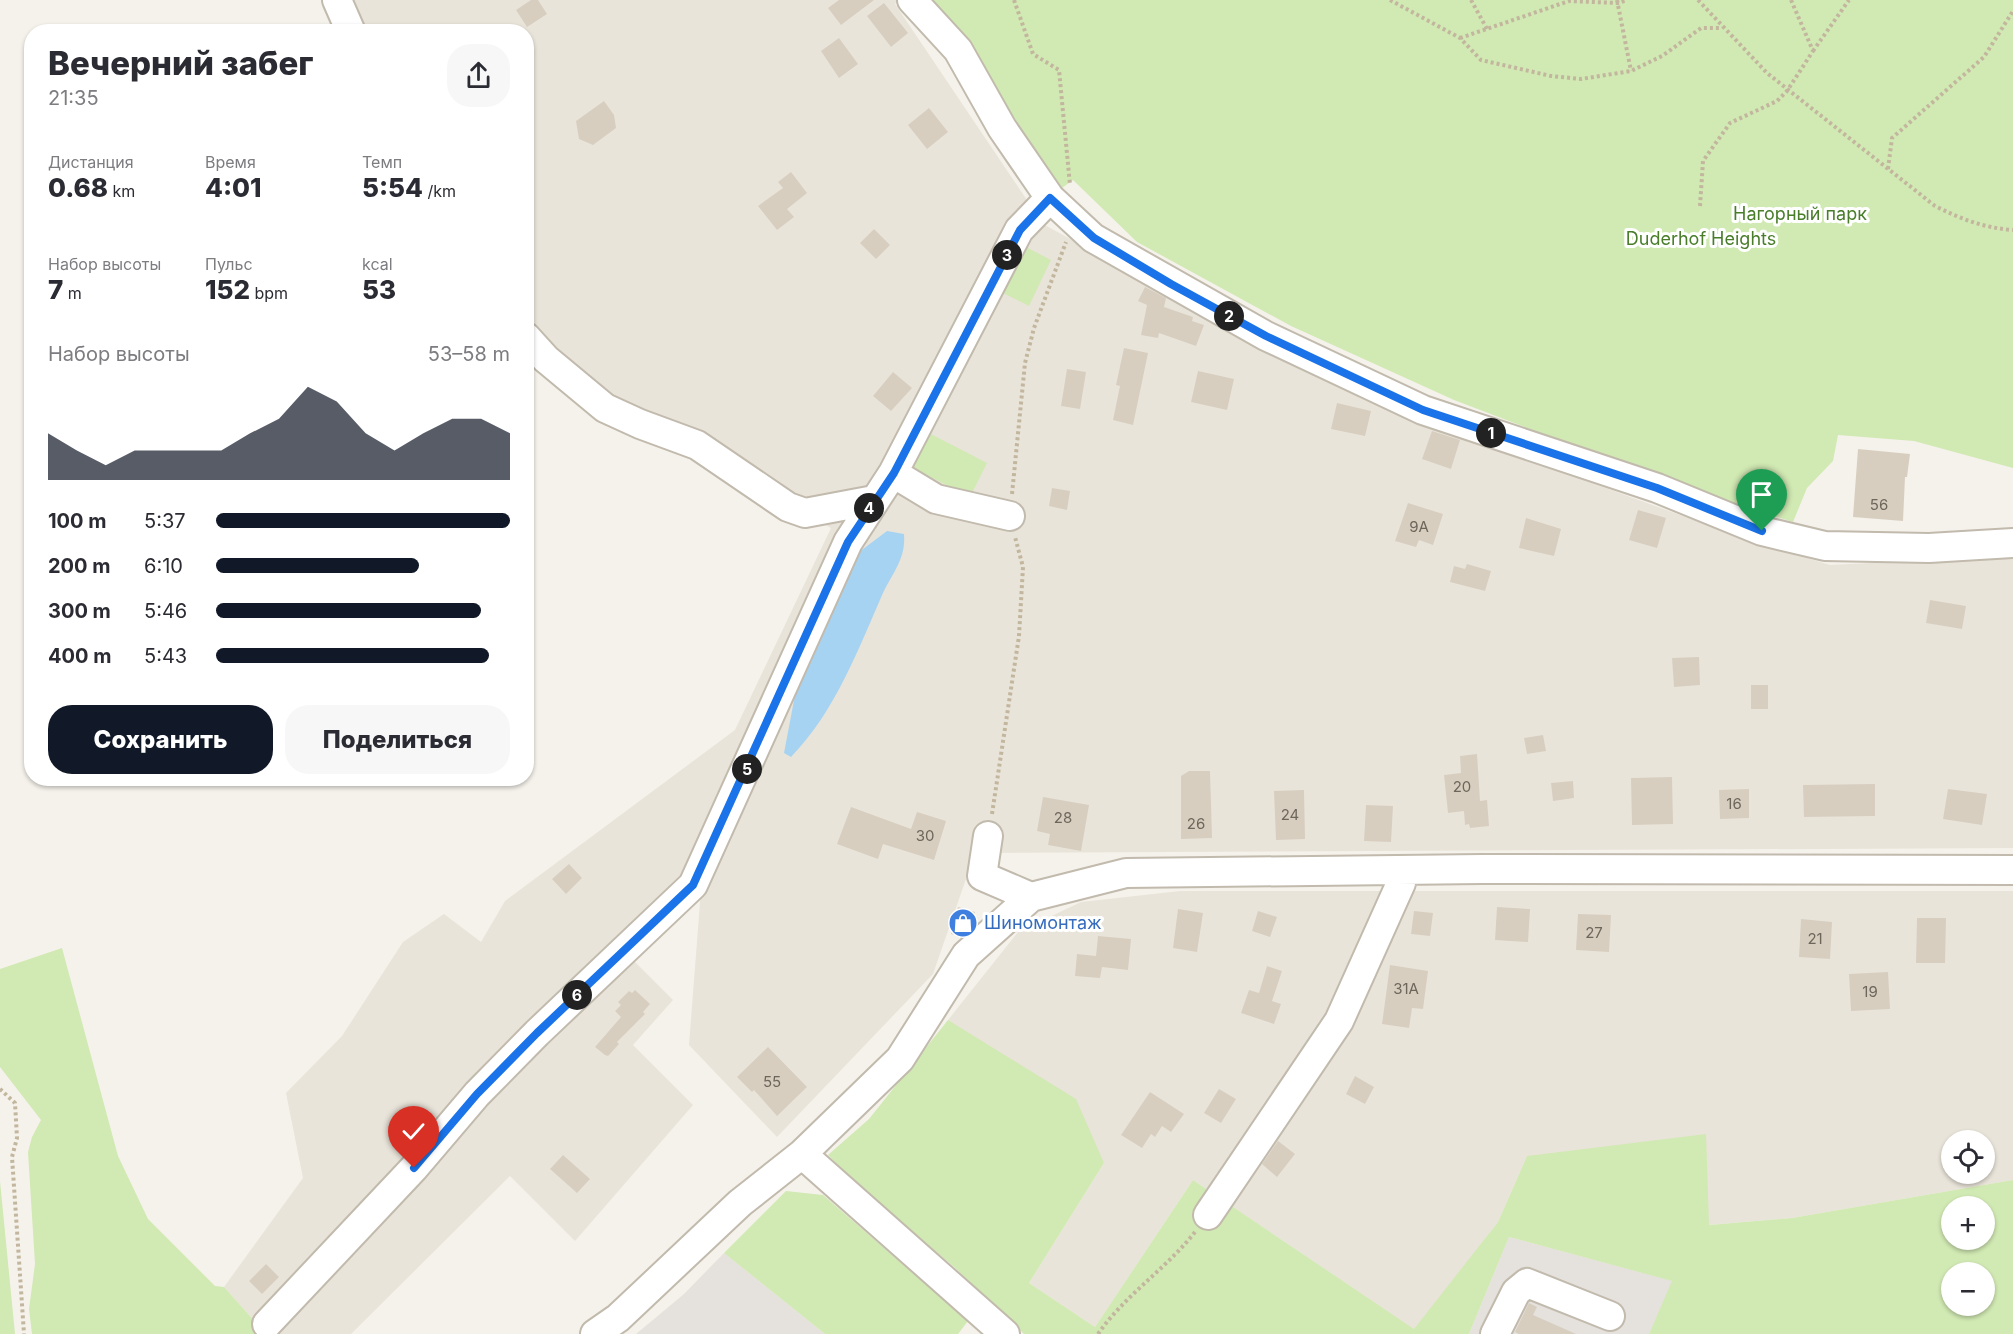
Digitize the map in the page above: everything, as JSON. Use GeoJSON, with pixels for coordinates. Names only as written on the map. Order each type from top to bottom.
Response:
{"type":"FeatureCollection","features":[{"type":"Feature","properties":{"kind":"street"},"geometry":{"type":"LineString","coordinates":[[337,0],[348,24]]}},
{"type":"Feature","properties":{"kind":"street"},"geometry":{"type":"LineString","coordinates":[[912,0],[958,50],[1002,128],[1050,198],[1072,220],[1094,238],[1266,336],[1423,410],[1657,488],[1762,531],[1825,546],[1929,548],[2013,543]]}},
{"type":"Feature","properties":{"kind":"street"},"geometry":{"type":"LineString","coordinates":[[267,1324],[414,1168],[477,1094],[529,1040],[693,885],[848,542],[894,473],[1020,230],[1050,198]]}},
{"type":"Feature","properties":{"kind":"street"},"geometry":{"type":"LineString","coordinates":[[534,346],[546,359],[605,408],[697,445],[789,507],[805,513],[874,500]]}},
{"type":"Feature","properties":{"kind":"street"},"geometry":{"type":"LineString","coordinates":[[894,473],[936,499],[1010,516]]}},
{"type":"Feature","properties":{"kind":"street"},"geometry":{"type":"LineString","coordinates":[[988,836],[982,876],[1031,897]]}},
{"type":"Feature","properties":{"kind":"street"},"geometry":{"type":"LineString","coordinates":[[1209,1215],[1339,1021],[1401,883],[1401,870]]}},
{"type":"Feature","properties":{"kind":"street"},"geometry":{"type":"LineString","coordinates":[[595,1334],[618,1318],[740,1203],[802,1155],[900,1059],[966,955],[1031,897],[1126,873],[1401,870],[2013,870]]}},
{"type":"Feature","properties":{"kind":"street"},"geometry":{"type":"LineString","coordinates":[[802,1155],[1005,1334]]}},
{"type":"Feature","properties":{"kind":"street"},"geometry":{"type":"LineString","coordinates":[[1495,1334],[1516,1292],[1527,1284],[1610,1316]]}},
{"type":"Feature","properties":{"kind":"path"},"geometry":{"type":"LineString","coordinates":[[1014,0],[1033,54],[1059,70],[1072,220]]}},
{"type":"Feature","properties":{"kind":"path"},"geometry":{"type":"LineString","coordinates":[[1390,0],[1460,38],[1481,60],[1551,76],[1581,79],[1631,71],[1662,56],[1701,28],[1722,27]]}},
{"type":"Feature","properties":{"kind":"path"},"geometry":{"type":"LineString","coordinates":[[1471,0],[1487,28]]}},
{"type":"Feature","properties":{"kind":"path"},"geometry":{"type":"LineString","coordinates":[[1460,38],[1569,1],[1618,2],[1627,0]]}},
{"type":"Feature","properties":{"kind":"path"},"geometry":{"type":"LineString","coordinates":[[1698,0],[1787,91],[1935,206],[1957,218],[1983,227],[2013,230]]}},
{"type":"Feature","properties":{"kind":"path"},"geometry":{"type":"LineString","coordinates":[[1791,0],[1813,51]]}},
{"type":"Feature","properties":{"kind":"path"},"geometry":{"type":"LineString","coordinates":[[1700,206],[1703,161],[1730,123],[1777,101],[1787,91],[1849,0]]}},
{"type":"Feature","properties":{"kind":"path"},"geometry":{"type":"LineString","coordinates":[[1618,2],[1631,71]]}},
{"type":"Feature","properties":{"kind":"path"},"geometry":{"type":"LineString","coordinates":[[1888,169],[1892,138],[1984,57],[2013,11]]}},
{"type":"Feature","properties":{"kind":"path"},"geometry":{"type":"LineString","coordinates":[[0,1089],[15,1103],[17,1138],[12,1157],[24,1334]]}},
{"type":"Feature","properties":{"kind":"path"},"geometry":{"type":"LineString","coordinates":[[1098,1334],[1125,1302],[1178,1254],[1209,1215]]}},
{"type":"Feature","properties":{"kind":"shaded area"},"geometry":{"type":"Polygon","coordinates":[[[338,0],[900,0],[895,4],[1043,224],[1364,400],[1757,543],[1830,565],[2013,556],[2013,848],[975,853],[933,974],[777,1137],[689,1045],[701,890],[632,959],[673,1000],[633,1045],[693,1105],[575,1241],[510,1176],[351,1334],[266,1334],[224,1287],[303,1178],[286,1093],[342,1036],[403,942],[444,914],[481,942],[505,901],[735,730],[831,528],[587,393],[534,350],[534,24],[348,24],[338,0]]]}},
{"type":"Feature","properties":{"kind":"shaded area"},"geometry":{"type":"Polygon","coordinates":[[[1180,891],[2013,891],[2013,1180],[1995,1183],[1995,1130],[1941,1130],[1941,1184],[1990,1184],[1792,1218],[1708,1225],[1527,1156],[1498,1222],[1415,1330],[1193,1180],[1095,1327],[1029,1283],[1104,1163],[948,1020],[1018,932],[1081,902],[1180,891]]]}},
{"type":"Feature","properties":{"kind":"shaded area"},"geometry":{"type":"Polygon","coordinates":[[[1509,1237],[1673,1281],[1649,1334],[1469,1334],[1509,1237]]]}},
{"type":"Feature","properties":{"kind":"shaded area"},"geometry":{"type":"Polygon","coordinates":[[[724,1253],[825,1334],[636,1334],[684,1294],[724,1253]]]}},
{"type":"Feature","properties":{"kind":"green space","name":"Duderhof Heights"},"geometry":{"type":"Polygon","coordinates":[[[930,0],[2013,0],[2013,468],[1914,441],[1838,435],[1833,461],[1807,488],[1793,522],[1676,485],[1454,400],[1291,326],[1137,242],[1073,180],[1062,188],[959,37],[930,0]]]}},
{"type":"Feature","properties":{"kind":"green space"},"geometry":{"type":"Polygon","coordinates":[[[1026,247],[1051,260],[1029,306],[1003,293],[1026,247]]]}},
{"type":"Feature","properties":{"kind":"green space"},"geometry":{"type":"Polygon","coordinates":[[[925,431],[987,463],[970,497],[907,465],[925,431]]]}},
{"type":"Feature","properties":{"kind":"green space"},"geometry":{"type":"Polygon","coordinates":[[[62,948],[118,1156],[148,1219],[215,1286],[224,1287],[266,1334],[32,1334],[29,1309],[35,1264],[28,1152],[32,1137],[41,1120],[0,1067],[0,969],[62,948]]]}},
{"type":"Feature","properties":{"kind":"green space"},"geometry":{"type":"Polygon","coordinates":[[[948,1020],[1076,1099],[1104,1163],[1029,1283],[1095,1327],[1193,1180],[1414,1329],[1498,1222],[1527,1156],[1706,1134],[1709,1225],[1792,1218],[2013,1180],[2013,1334],[1649,1334],[1672,1281],[1509,1237],[1469,1334],[1024,1334],[953,1266],[861,1189],[828,1155],[869,1119],[948,1020]]]}},
{"type":"Feature","properties":{"kind":"green space"},"geometry":{"type":"Polygon","coordinates":[[[0,1181],[15,1334],[0,1334],[0,1181]]]}},
{"type":"Feature","properties":{"kind":"green space"},"geometry":{"type":"Polygon","coordinates":[[[786,1191],[823,1195],[968,1321],[958,1334],[825,1334],[724,1253],[786,1191]]]}},
{"type":"Feature","properties":{"kind":"water"},"geometry":{"type":"Polygon","coordinates":[[[887,531],[904,534],[903,551],[898,565],[833,700],[807,739],[791,757],[784,753],[795,695],[834,602],[859,552],[887,531]]]}},
{"type":"Feature","properties":{"kind":"building"},"geometry":{"type":"Polygon","coordinates":[[[531,0],[538,0],[547,14],[532,24],[525,24],[516,10],[531,0]]]}},
{"type":"Feature","properties":{"kind":"building"},"geometry":{"type":"Polygon","coordinates":[[[839,0],[874,0],[841,25],[828,8],[839,0]]]}},
{"type":"Feature","properties":{"kind":"building"},"geometry":{"type":"Polygon","coordinates":[[[884,3],[908,33],[891,47],[867,16],[884,3]]]}},
{"type":"Feature","properties":{"kind":"building"},"geometry":{"type":"Polygon","coordinates":[[[839,38],[858,64],[839,78],[821,51],[839,38]]]}},
{"type":"Feature","properties":{"kind":"building"},"geometry":{"type":"Polygon","coordinates":[[[604,101],[614,115],[616,128],[593,145],[579,139],[576,121],[604,101]]]}},
{"type":"Feature","properties":{"kind":"building"},"geometry":{"type":"Polygon","coordinates":[[[929,108],[948,132],[927,149],[908,125],[929,108]]]}},
{"type":"Feature","properties":{"kind":"building"},"geometry":{"type":"Polygon","coordinates":[[[791,172],[807,193],[787,209],[794,217],[777,230],[758,206],[783,188],[778,182],[791,172]]]}},
{"type":"Feature","properties":{"kind":"building"},"geometry":{"type":"Polygon","coordinates":[[[874,229],[890,245],[876,259],[860,243],[874,229]]]}},
{"type":"Feature","properties":{"kind":"building"},"geometry":{"type":"Polygon","coordinates":[[[1145,287],[1166,298],[1164,307],[1193,317],[1192,321],[1204,325],[1196,346],[1159,333],[1158,338],[1141,335],[1147,305],[1138,301],[1145,287]]]}},
{"type":"Feature","properties":{"kind":"building"},"geometry":{"type":"Polygon","coordinates":[[[1124,348],[1148,353],[1133,425],[1113,420],[1120,386],[1116,385],[1124,348]]]}},
{"type":"Feature","properties":{"kind":"building"},"geometry":{"type":"Polygon","coordinates":[[[1067,369],[1086,372],[1080,409],[1061,406],[1067,369]]]}},
{"type":"Feature","properties":{"kind":"building"},"geometry":{"type":"Polygon","coordinates":[[[1198,371],[1234,379],[1227,410],[1191,402],[1198,371]]]}},
{"type":"Feature","properties":{"kind":"building"},"geometry":{"type":"Polygon","coordinates":[[[893,372],[912,388],[891,411],[873,396],[893,372]]]}},
{"type":"Feature","properties":{"kind":"building"},"geometry":{"type":"Polygon","coordinates":[[[1337,403],[1371,411],[1365,436],[1331,429],[1337,403]]]}},
{"type":"Feature","properties":{"kind":"building"},"geometry":{"type":"Polygon","coordinates":[[[1432,431],[1460,440],[1451,469],[1422,459],[1432,431]]]}},
{"type":"Feature","properties":{"kind":"building"},"geometry":{"type":"Polygon","coordinates":[[[1858,449],[1910,454],[1907,477],[1905,477],[1903,521],[1853,517],[1858,449]]]}},
{"type":"Feature","properties":{"kind":"building"},"geometry":{"type":"Polygon","coordinates":[[[1052,488],[1070,491],[1067,510],[1049,506],[1052,488]]]}},
{"type":"Feature","properties":{"kind":"building"},"geometry":{"type":"Polygon","coordinates":[[[1408,503],[1443,514],[1433,545],[1419,540],[1416,547],[1395,541],[1408,503]]]}},
{"type":"Feature","properties":{"kind":"building"},"geometry":{"type":"Polygon","coordinates":[[[1638,510],[1666,518],[1657,548],[1629,540],[1638,510]]]}},
{"type":"Feature","properties":{"kind":"building"},"geometry":{"type":"Polygon","coordinates":[[[1526,518],[1561,529],[1554,556],[1519,548],[1526,518]]]}},
{"type":"Feature","properties":{"kind":"building"},"geometry":{"type":"Polygon","coordinates":[[[1467,564],[1491,571],[1485,591],[1450,582],[1454,566],[1465,569],[1467,564]]]}},
{"type":"Feature","properties":{"kind":"building"},"geometry":{"type":"Polygon","coordinates":[[[1930,600],[1966,606],[1962,629],[1926,623],[1930,600]]]}},
{"type":"Feature","properties":{"kind":"building"},"geometry":{"type":"Polygon","coordinates":[[[1699,657],[1700,685],[1674,687],[1672,658],[1699,657]]]}},
{"type":"Feature","properties":{"kind":"building"},"geometry":{"type":"Polygon","coordinates":[[[1751,685],[1768,685],[1768,709],[1751,709],[1751,685]]]}},
{"type":"Feature","properties":{"kind":"building"},"geometry":{"type":"Polygon","coordinates":[[[1543,735],[1546,751],[1527,754],[1524,738],[1543,735]]]}},
{"type":"Feature","properties":{"kind":"building"},"geometry":{"type":"Polygon","coordinates":[[[1477,754],[1480,801],[1487,800],[1489,826],[1470,828],[1469,824],[1465,825],[1464,811],[1448,813],[1444,775],[1461,773],[1460,756],[1477,754]]]}},
{"type":"Feature","properties":{"kind":"building"},"geometry":{"type":"Polygon","coordinates":[[[1189,771],[1210,771],[1212,838],[1181,839],[1181,776],[1189,771]]]}},
{"type":"Feature","properties":{"kind":"building"},"geometry":{"type":"Polygon","coordinates":[[[1672,777],[1673,824],[1632,825],[1631,778],[1672,777]]]}},
{"type":"Feature","properties":{"kind":"building"},"geometry":{"type":"Polygon","coordinates":[[[1573,781],[1574,798],[1553,801],[1551,783],[1573,781]]]}},
{"type":"Feature","properties":{"kind":"building"},"geometry":{"type":"Polygon","coordinates":[[[1875,784],[1875,816],[1804,817],[1803,785],[1875,784]]]}},
{"type":"Feature","properties":{"kind":"building"},"geometry":{"type":"Polygon","coordinates":[[[1749,789],[1749,818],[1720,819],[1719,790],[1749,789]]]}},
{"type":"Feature","properties":{"kind":"building"},"geometry":{"type":"Polygon","coordinates":[[[1948,789],[1987,794],[1982,825],[1943,819],[1948,789]]]}},
{"type":"Feature","properties":{"kind":"building"},"geometry":{"type":"Polygon","coordinates":[[[1304,790],[1305,839],[1276,840],[1274,791],[1304,790]]]}},
{"type":"Feature","properties":{"kind":"building"},"geometry":{"type":"Polygon","coordinates":[[[1043,797],[1089,805],[1081,851],[1048,845],[1050,834],[1037,831],[1043,797]]]}},
{"type":"Feature","properties":{"kind":"building"},"geometry":{"type":"Polygon","coordinates":[[[1366,805],[1393,806],[1391,842],[1364,841],[1366,805]]]}},
{"type":"Feature","properties":{"kind":"building"},"geometry":{"type":"Polygon","coordinates":[[[851,807],[911,829],[917,812],[946,821],[934,860],[883,844],[878,859],[837,844],[851,807]]]}},
{"type":"Feature","properties":{"kind":"building"},"geometry":{"type":"Polygon","coordinates":[[[569,864],[582,878],[566,894],[552,879],[569,864]]]}},
{"type":"Feature","properties":{"kind":"building","name":"Шиномонтаж"},"geometry":{"type":"Polygon","coordinates":[[[958,907],[975,912],[970,929],[962,937],[951,934],[958,907]]]}},
{"type":"Feature","properties":{"kind":"building"},"geometry":{"type":"Polygon","coordinates":[[[1497,907],[1530,909],[1528,942],[1495,940],[1497,907]]]}},
{"type":"Feature","properties":{"kind":"building"},"geometry":{"type":"Polygon","coordinates":[[[1178,909],[1203,913],[1197,952],[1173,948],[1178,909]]]}},
{"type":"Feature","properties":{"kind":"building"},"geometry":{"type":"Polygon","coordinates":[[[1258,911],[1277,917],[1270,937],[1252,931],[1258,911]]]}},
{"type":"Feature","properties":{"kind":"building"},"geometry":{"type":"Polygon","coordinates":[[[1414,911],[1433,913],[1430,936],[1411,934],[1414,911]]]}},
{"type":"Feature","properties":{"kind":"building"},"geometry":{"type":"Polygon","coordinates":[[[1578,914],[1611,915],[1609,952],[1576,950],[1578,914]]]}},
{"type":"Feature","properties":{"kind":"building"},"geometry":{"type":"Polygon","coordinates":[[[1917,918],[1946,918],[1945,963],[1916,963],[1917,918]]]}},
{"type":"Feature","properties":{"kind":"building"},"geometry":{"type":"Polygon","coordinates":[[[1801,919],[1832,922],[1830,959],[1799,957],[1801,919]]]}},
{"type":"Feature","properties":{"kind":"building"},"geometry":{"type":"Polygon","coordinates":[[[1098,936],[1131,939],[1128,970],[1102,967],[1100,978],[1075,976],[1077,954],[1096,956],[1098,936]]]}},
{"type":"Feature","properties":{"kind":"building"},"geometry":{"type":"Polygon","coordinates":[[[1390,965],[1428,971],[1423,1009],[1412,1008],[1409,1028],[1382,1024],[1390,965]]]}},
{"type":"Feature","properties":{"kind":"building"},"geometry":{"type":"Polygon","coordinates":[[[1267,966],[1282,971],[1272,1001],[1281,1004],[1274,1024],[1241,1013],[1249,990],[1259,993],[1267,966]]]}},
{"type":"Feature","properties":{"kind":"building"},"geometry":{"type":"Polygon","coordinates":[[[1888,972],[1890,1009],[1851,1011],[1849,974],[1888,972]]]}},
{"type":"Feature","properties":{"kind":"building"},"geometry":{"type":"Polygon","coordinates":[[[635,990],[650,1004],[643,1012],[645,1014],[617,1042],[619,1044],[608,1056],[605,1055],[595,1047],[621,1017],[615,1011],[621,1005],[618,1002],[629,991],[632,993],[635,990]]]}},
{"type":"Feature","properties":{"kind":"building"},"geometry":{"type":"Polygon","coordinates":[[[768,1047],[807,1087],[777,1116],[754,1090],[752,1092],[737,1077],[768,1047]]]}},
{"type":"Feature","properties":{"kind":"building"},"geometry":{"type":"Polygon","coordinates":[[[1355,1076],[1374,1087],[1365,1104],[1346,1094],[1355,1076]]]}},
{"type":"Feature","properties":{"kind":"building"},"geometry":{"type":"Polygon","coordinates":[[[1219,1089],[1236,1099],[1221,1123],[1204,1113],[1219,1089]]]}},
{"type":"Feature","properties":{"kind":"building"},"geometry":{"type":"Polygon","coordinates":[[[1150,1092],[1184,1114],[1171,1132],[1162,1126],[1155,1137],[1151,1134],[1142,1148],[1121,1135],[1150,1092]]]}},
{"type":"Feature","properties":{"kind":"building"},"geometry":{"type":"Polygon","coordinates":[[[413,1115],[425,1129],[411,1140],[399,1126],[413,1115]]]}},
{"type":"Feature","properties":{"kind":"building"},"geometry":{"type":"Polygon","coordinates":[[[1278,1141],[1295,1154],[1277,1177],[1262,1164],[1278,1141]]]}},
{"type":"Feature","properties":{"kind":"building"},"geometry":{"type":"Polygon","coordinates":[[[563,1155],[590,1179],[577,1193],[550,1169],[563,1155]]]}},
{"type":"Feature","properties":{"kind":"building"},"geometry":{"type":"Polygon","coordinates":[[[266,1264],[279,1277],[262,1294],[249,1281],[266,1264]]]}},
{"type":"Feature","properties":{"kind":"building"},"geometry":{"type":"Polygon","coordinates":[[[1529,1303],[1537,1307],[1533,1315],[1576,1334],[1519,1334],[1515,1332],[1529,1303]]]}},
{"type":"Feature","properties":{"kind":"place","name":"Шиномонтаж"},"geometry":{"type":"Point","coordinates":[963,923]}},
{"type":"Feature","properties":{"kind":"route"},"geometry":{"type":"LineString","coordinates":[[414,1168],[477,1094],[537,1033],[693,885],[848,542],[894,473],[1020,230],[1050,198],[1094,238],[1171,284],[1266,336],[1423,410],[1657,488],[1762,531]]}},
{"type":"Feature","properties":{"kind":"park label","name":"Нагорный парк"},"geometry":{"type":"Point","coordinates":[1800,214]}}]}
